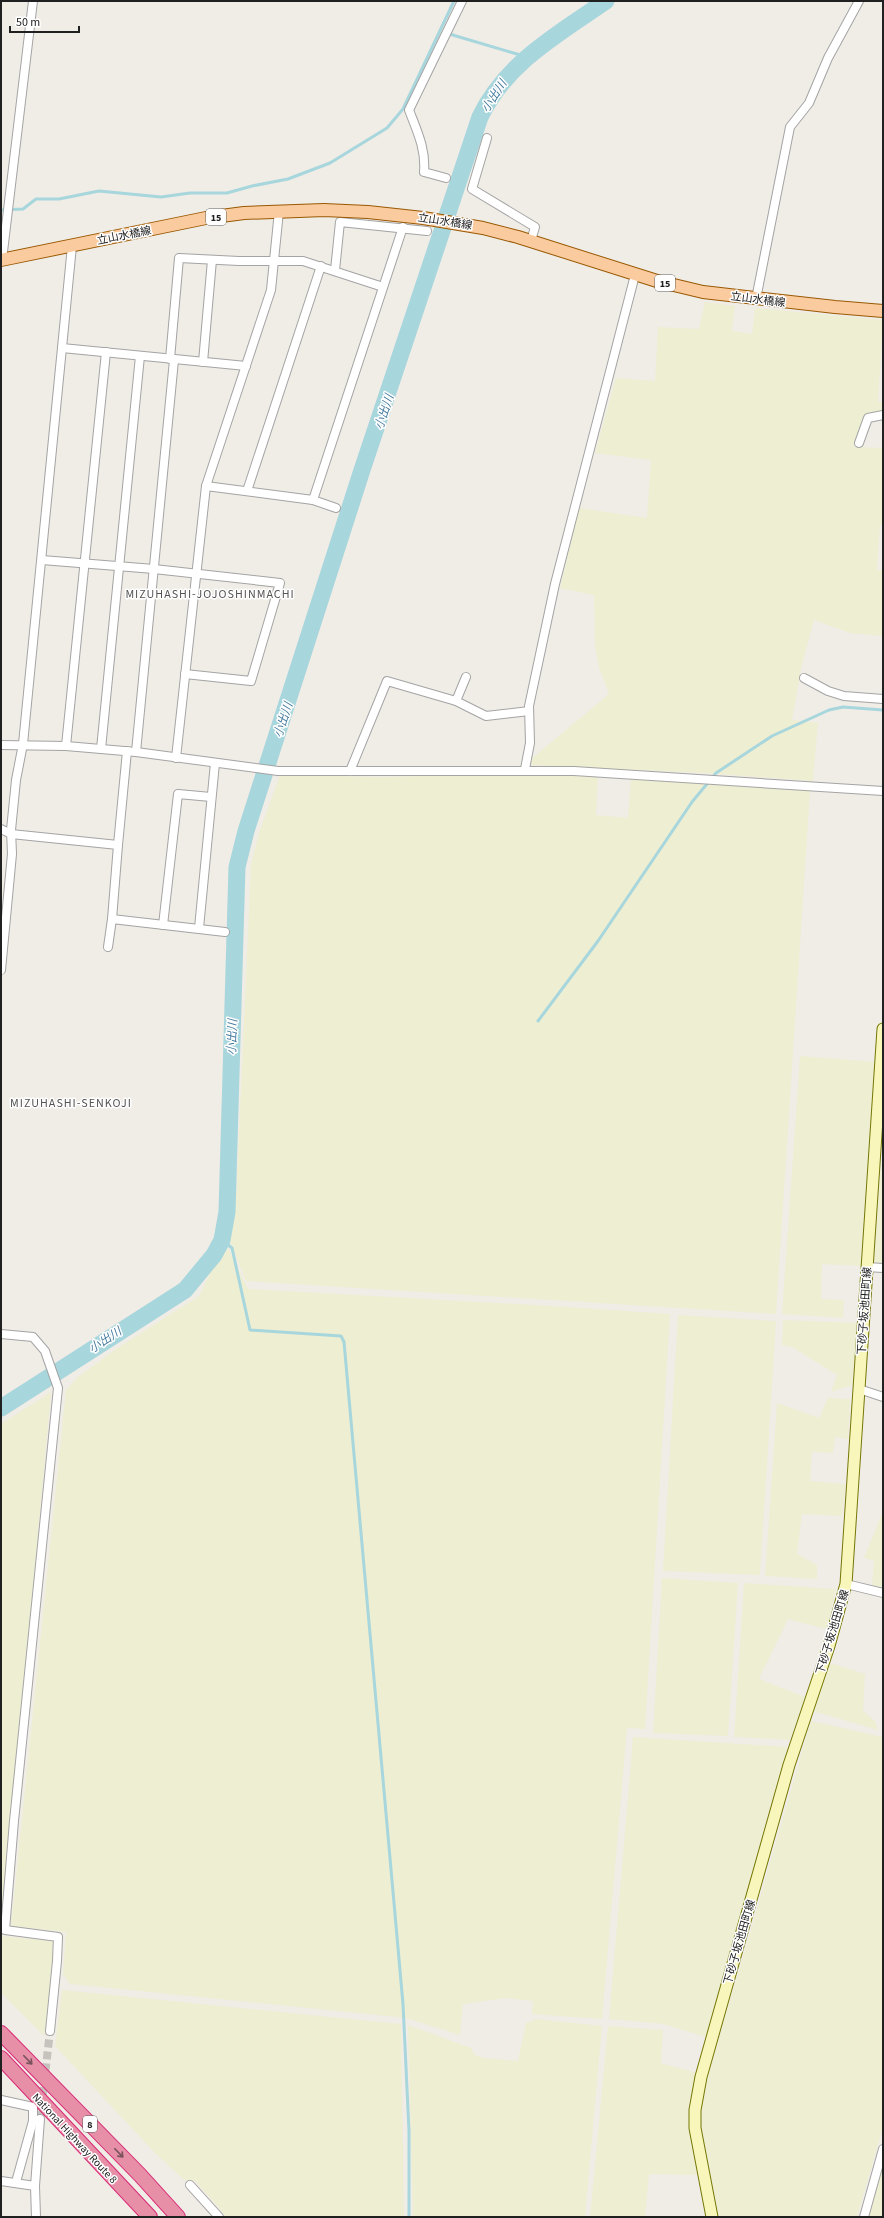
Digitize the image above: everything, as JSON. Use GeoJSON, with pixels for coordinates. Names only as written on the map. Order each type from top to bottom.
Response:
{"type":"FeatureCollection","features":[{"type":"Feature","properties":{"kind":"highway","name":"National Highway Route 8"},"geometry":{"type":"LineString","coordinates":[[1,2033],[140,2175],[178,2217]]}},
{"type":"Feature","properties":{"kind":"highway","name":"National Highway Route 8"},"geometry":{"type":"LineString","coordinates":[[1,2058],[150,2217]]}},
{"type":"Feature","properties":{"kind":"main road","name":"立山水橋線"},"geometry":{"type":"LineString","coordinates":[[2,260],[206,218],[278,211],[368,212],[434,219],[531,241],[635,275],[703,292],[756,299],[883,311]]}},
{"type":"Feature","properties":{"kind":"main road","name":"下砂子坂池田町線"},"geometry":{"type":"LineString","coordinates":[[712,2217],[695,2128],[695,2110],[701,2077],[789,1764],[829,1646],[846,1584],[883,1029]]}},
{"type":"Feature","properties":{"kind":"street"},"geometry":{"type":"LineString","coordinates":[[2,260],[33,1]]}},
{"type":"Feature","properties":{"kind":"street"},"geometry":{"type":"LineString","coordinates":[[446,178],[424,172],[425,157],[423,146],[409,110],[462,1]]}},
{"type":"Feature","properties":{"kind":"street"},"geometry":{"type":"LineString","coordinates":[[756,299],[790,127],[809,103],[828,58],[859,1]]}},
{"type":"Feature","properties":{"kind":"street"},"geometry":{"type":"LineString","coordinates":[[487,138],[472,189],[535,227],[531,241]]}},
{"type":"Feature","properties":{"kind":"street"},"geometry":{"type":"LineString","coordinates":[[176,758],[195,573],[206,486],[270,290],[278,211]]}},
{"type":"Feature","properties":{"kind":"street"},"geometry":{"type":"LineString","coordinates":[[335,270],[340,222],[403,227],[427,231]]}},
{"type":"Feature","properties":{"kind":"street"},"geometry":{"type":"LineString","coordinates":[[313,500],[403,227]]}},
{"type":"Feature","properties":{"kind":"street"},"geometry":{"type":"LineString","coordinates":[[1,970],[12,854],[11,834],[16,780],[23,744],[72,246]]}},
{"type":"Feature","properties":{"kind":"street"},"geometry":{"type":"LineString","coordinates":[[136,752],[154,569],[179,258],[212,260],[303,261],[335,270],[383,287]]}},
{"type":"Feature","properties":{"kind":"street"},"geometry":{"type":"LineString","coordinates":[[203,362],[212,260]]}},
{"type":"Feature","properties":{"kind":"street"},"geometry":{"type":"LineString","coordinates":[[246,491],[321,266]]}},
{"type":"Feature","properties":{"kind":"street"},"geometry":{"type":"LineString","coordinates":[[524,769],[530,743],[529,711],[555,584],[635,275]]}},
{"type":"Feature","properties":{"kind":"street"},"geometry":{"type":"LineString","coordinates":[[62,348],[172,360],[246,366]]}},
{"type":"Feature","properties":{"kind":"street"},"geometry":{"type":"LineString","coordinates":[[66,746],[106,352]]}},
{"type":"Feature","properties":{"kind":"street"},"geometry":{"type":"LineString","coordinates":[[101,749],[140,356]]}},
{"type":"Feature","properties":{"kind":"street"},"geometry":{"type":"LineString","coordinates":[[859,443],[868,418],[883,416]]}},
{"type":"Feature","properties":{"kind":"street"},"geometry":{"type":"LineString","coordinates":[[206,486],[313,500],[336,508]]}},
{"type":"Feature","properties":{"kind":"street"},"geometry":{"type":"LineString","coordinates":[[42,560],[154,569],[280,583],[251,681],[185,674]]}},
{"type":"Feature","properties":{"kind":"street"},"geometry":{"type":"LineString","coordinates":[[456,701],[466,677]]}},
{"type":"Feature","properties":{"kind":"street"},"geometry":{"type":"LineString","coordinates":[[804,678],[828,691],[844,696],[883,699]]}},
{"type":"Feature","properties":{"kind":"street"},"geometry":{"type":"LineString","coordinates":[[350,771],[387,681],[456,701],[486,716],[529,711]]}},
{"type":"Feature","properties":{"kind":"street"},"geometry":{"type":"LineString","coordinates":[[1,745],[23,744],[66,746],[136,752],[278,771],[524,769],[883,791]]}},
{"type":"Feature","properties":{"kind":"street"},"geometry":{"type":"LineString","coordinates":[[108,947],[112,919],[127,752]]}},
{"type":"Feature","properties":{"kind":"street"},"geometry":{"type":"LineString","coordinates":[[199,928],[215,763]]}},
{"type":"Feature","properties":{"kind":"street"},"geometry":{"type":"LineString","coordinates":[[164,924],[178,794],[212,796]]}},
{"type":"Feature","properties":{"kind":"street"},"geometry":{"type":"LineString","coordinates":[[1,829],[11,834],[118,845]]}},
{"type":"Feature","properties":{"kind":"street"},"geometry":{"type":"LineString","coordinates":[[112,919],[225,932]]}},
{"type":"Feature","properties":{"kind":"street"},"geometry":{"type":"LineString","coordinates":[[867,1267],[883,1268]]}},
{"type":"Feature","properties":{"kind":"street"},"geometry":{"type":"LineString","coordinates":[[1,1334],[33,1337],[46,1351],[58,1388],[14,1821],[5,1930],[58,1937],[57,1968],[50,2031]]}},
{"type":"Feature","properties":{"kind":"street"},"geometry":{"type":"LineString","coordinates":[[859,1390],[883,1397]]}},
{"type":"Feature","properties":{"kind":"street"},"geometry":{"type":"LineString","coordinates":[[846,1584],[883,1593]]}},
{"type":"Feature","properties":{"kind":"street"},"geometry":{"type":"LineString","coordinates":[[1,2100],[34,2107],[33,2121],[16,2182]]}},
{"type":"Feature","properties":{"kind":"street"},"geometry":{"type":"LineString","coordinates":[[36,2217],[35,2186],[40,2119]]}},
{"type":"Feature","properties":{"kind":"street"},"geometry":{"type":"LineString","coordinates":[[864,2217],[883,2149]]}},
{"type":"Feature","properties":{"kind":"street"},"geometry":{"type":"LineString","coordinates":[[1,2181],[35,2186]]}},
{"type":"Feature","properties":{"kind":"street"},"geometry":{"type":"LineString","coordinates":[[190,2185],[219,2217]]}},
{"type":"Feature","properties":{"kind":"green space"},"geometry":{"type":"Polygon","coordinates":[[[705,302],[735,306],[732,331],[752,334],[755,308],[883,320],[878,402],[883,402],[883,413],[866,415],[853,447],[883,448],[883,525],[880,525],[877,570],[883,570],[883,636],[850,633],[814,620],[802,664],[792,720],[818,723],[813,781],[704,773],[531,765],[531,759],[609,694],[599,668],[595,646],[594,595],[560,588],[579,508],[647,518],[651,460],[595,453],[616,378],[655,381],[658,327],[699,329],[705,302]]]}},
{"type":"Feature","properties":{"kind":"green space"},"geometry":{"type":"Polygon","coordinates":[[[549,773],[598,777],[596,815],[628,818],[631,779],[810,791],[776,1314],[246,1281],[229,1238],[236,1200],[251,864],[259,833],[280,775],[381,777],[549,773]]]}},
{"type":"Feature","properties":{"kind":"green space"},"geometry":{"type":"Polygon","coordinates":[[[800,1056],[876,1062],[861,1266],[822,1264],[821,1299],[844,1300],[843,1318],[782,1314],[800,1056]]]}},
{"type":"Feature","properties":{"kind":"green space"},"geometry":{"type":"Polygon","coordinates":[[[881,1165],[883,1165],[883,1264],[872,1263],[881,1165]]]}},
{"type":"Feature","properties":{"kind":"green space"},"geometry":{"type":"Polygon","coordinates":[[[228,1248],[248,1289],[670,1314],[645,1729],[627,1728],[602,2019],[532,2014],[533,2001],[506,1998],[463,2004],[460,2035],[406,2018],[70,1984],[63,1974],[66,1932],[11,1926],[66,1390],[77,1378],[116,1349],[199,1296],[219,1255],[228,1248]]]}},
{"type":"Feature","properties":{"kind":"green space"},"geometry":{"type":"Polygon","coordinates":[[[678,1315],[776,1321],[760,1575],[663,1571],[678,1315]]]}},
{"type":"Feature","properties":{"kind":"green space"},"geometry":{"type":"Polygon","coordinates":[[[783,1320],[858,1323],[852,1385],[831,1392],[837,1375],[792,1347],[782,1345],[783,1320]]]}},
{"type":"Feature","properties":{"kind":"green space"},"geometry":{"type":"Polygon","coordinates":[[[51,1392],[21,1718],[1,1920],[1,1424],[51,1392]]]}},
{"type":"Feature","properties":{"kind":"green space"},"geometry":{"type":"Polygon","coordinates":[[[828,1398],[850,1399],[848,1439],[835,1437],[833,1453],[812,1452],[810,1481],[846,1484],[842,1516],[802,1514],[797,1554],[817,1565],[817,1579],[765,1576],[777,1403],[819,1418],[828,1398]]]}},
{"type":"Feature","properties":{"kind":"green space"},"geometry":{"type":"Polygon","coordinates":[[[883,1511],[883,1589],[872,1586],[874,1561],[864,1558],[883,1511]]]}},
{"type":"Feature","properties":{"kind":"green space"},"geometry":{"type":"Polygon","coordinates":[[[662,1578],[738,1583],[728,1736],[653,1733],[662,1578]]]}},
{"type":"Feature","properties":{"kind":"green space"},"geometry":{"type":"Polygon","coordinates":[[[744,1583],[836,1589],[827,1629],[788,1619],[759,1679],[805,1697],[790,1740],[734,1737],[744,1583]]]}},
{"type":"Feature","properties":{"kind":"green space"},"geometry":{"type":"Polygon","coordinates":[[[830,1663],[865,1674],[863,1711],[875,1721],[878,1730],[813,1711],[830,1663]]]}},
{"type":"Feature","properties":{"kind":"green space"},"geometry":{"type":"Polygon","coordinates":[[[811,1721],[883,1737],[883,2127],[857,2217],[716,2217],[701,2133],[702,2106],[707,2076],[811,1721]]]}},
{"type":"Feature","properties":{"kind":"green space"},"geometry":{"type":"Polygon","coordinates":[[[633,1737],[788,1747],[706,2037],[663,2024],[609,2019],[633,1737]]]}},
{"type":"Feature","properties":{"kind":"green space"},"geometry":{"type":"Polygon","coordinates":[[[1,1936],[53,1941],[53,1975],[44,2036],[1,1993],[1,1936]]]}},
{"type":"Feature","properties":{"kind":"green space"},"geometry":{"type":"Polygon","coordinates":[[[62,1990],[401,2024],[404,2217],[223,2217],[224,2214],[195,2181],[184,2180],[154,2152],[55,2046],[62,1990]]]}},
{"type":"Feature","properties":{"kind":"green space"},"geometry":{"type":"Polygon","coordinates":[[[536,2019],[602,2026],[585,2217],[413,2217],[408,2025],[471,2048],[475,2055],[484,2058],[518,2061],[526,2023],[536,2019]]]}},
{"type":"Feature","properties":{"kind":"green space"},"geometry":{"type":"Polygon","coordinates":[[[608,2026],[663,2030],[661,2063],[697,2073],[688,2108],[697,2175],[649,2174],[645,2217],[590,2217],[608,2026]]]}},
{"type":"Feature","properties":{"kind":"green space"},"geometry":{"type":"Polygon","coordinates":[[[883,2163],[883,2217],[868,2217],[883,2163]]]}},
{"type":"Feature","properties":{"kind":"waterway"},"geometry":{"type":"LineString","coordinates":[[1,210],[23,209],[36,199],[59,199],[99,191],[161,197],[190,193],[227,193],[252,186],[288,179],[330,163],[387,128],[403,109],[454,1]]}},
{"type":"Feature","properties":{"kind":"waterway","name":"小出川"},"geometry":{"type":"LineString","coordinates":[[1,1408],[185,1290],[214,1255],[222,1240],[227,1212],[237,867],[246,831],[362,470],[480,117],[491,98],[519,65],[552,38],[606,1]]}},
{"type":"Feature","properties":{"kind":"waterway"},"geometry":{"type":"LineString","coordinates":[[446,33],[527,57]]}},
{"type":"Feature","properties":{"kind":"waterway"},"geometry":{"type":"LineString","coordinates":[[538,1021],[598,941],[692,802],[716,773],[772,736],[829,710],[843,707],[883,710]]}},
{"type":"Feature","properties":{"kind":"waterway"},"geometry":{"type":"LineString","coordinates":[[222,1240],[232,1248],[250,1330],[341,1336],[344,1342],[403,2004],[409,2131],[409,2217]]}},
{"type":"Feature","properties":{"kind":"tunnel"},"geometry":{"type":"LineString","coordinates":[[40,2119],[50,2031]]}},
{"type":"Feature","properties":{"kind":"district","name":"MIZUHASHI-JOJOSHINMACHI"},"geometry":{"type":"Point","coordinates":[210,594]}},
{"type":"Feature","properties":{"kind":"district","name":"MIZUHASHI-SENKOJI"},"geometry":{"type":"Point","coordinates":[71,1103]}}]}
